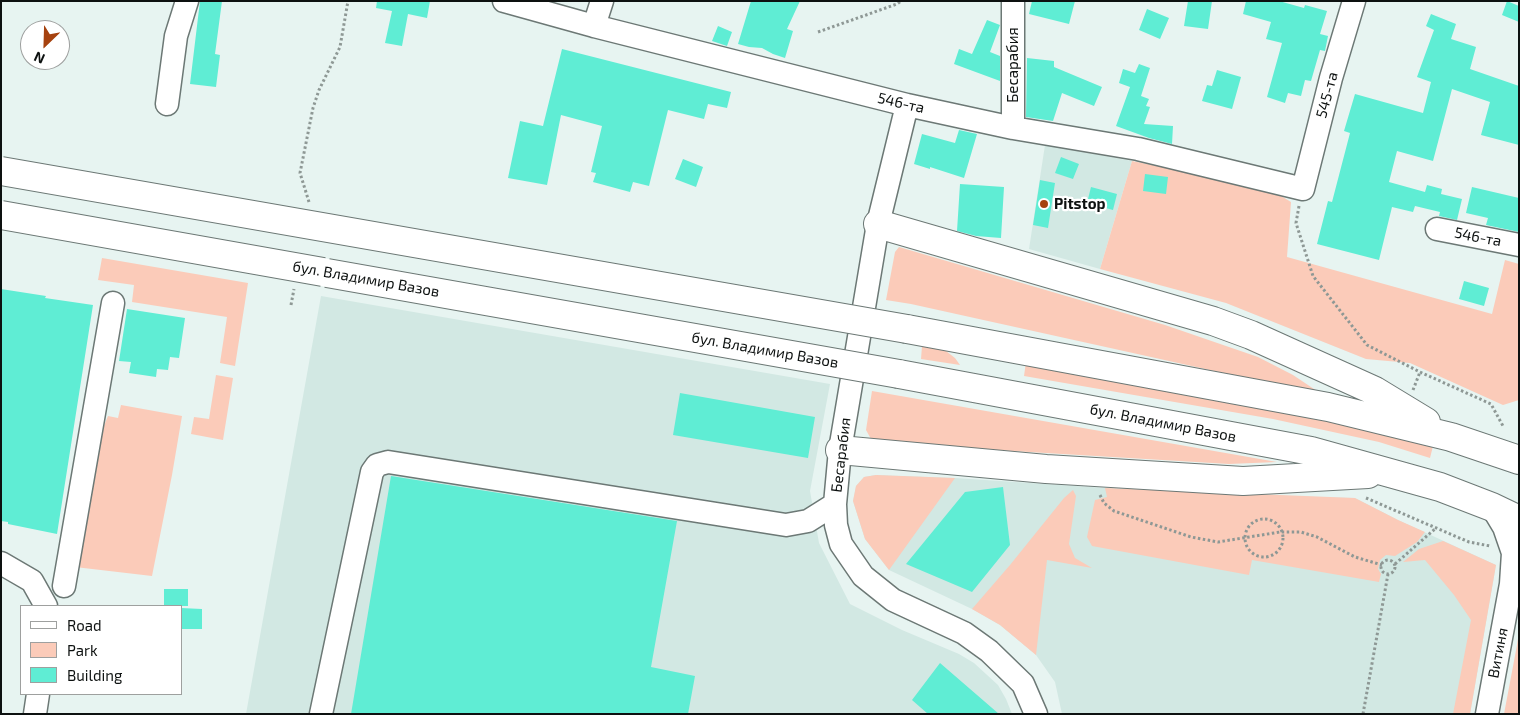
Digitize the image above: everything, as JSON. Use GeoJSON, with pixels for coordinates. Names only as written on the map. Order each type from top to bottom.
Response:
{"type":"FeatureCollection","features":[{"type":"Feature","properties":{"kind":"main road"},"geometry":{"type":"LineString","coordinates":[[1,171],[907,329],[1328,407],[1450,437],[1518,458]]}},
{"type":"Feature","properties":{"kind":"main road","name":"бул. Владимир Вазов"},"geometry":{"type":"LineString","coordinates":[[1,216],[899,374],[1312,451],[1440,487],[1492,507],[1519,520]]}},
{"type":"Feature","properties":{"kind":"main road"},"geometry":{"type":"LineString","coordinates":[[878,224],[1213,322],[1250,335],[1374,391],[1450,437]]}},
{"type":"Feature","properties":{"kind":"main road"},"geometry":{"type":"LineString","coordinates":[[840,450],[1046,469],[1243,481],[1390,473]]}},
{"type":"Feature","properties":{"kind":"street"},"geometry":{"type":"LineString","coordinates":[[167,104],[176,36],[188,1]]}},
{"type":"Feature","properties":{"kind":"street","name":"546-та"},"geometry":{"type":"LineString","coordinates":[[504,1],[594,26],[906,105],[1013,128],[1138,149],[1303,188]]}},
{"type":"Feature","properties":{"kind":"street"},"geometry":{"type":"LineString","coordinates":[[594,26],[602,1]]}},
{"type":"Feature","properties":{"kind":"street","name":"Бесарабия"},"geometry":{"type":"LineString","coordinates":[[1013,1],[1013,128]]}},
{"type":"Feature","properties":{"kind":"street","name":"545-та"},"geometry":{"type":"LineString","coordinates":[[1303,188],[1331,78],[1354,1]]}},
{"type":"Feature","properties":{"kind":"street","name":"Бесарабия"},"geometry":{"type":"LineString","coordinates":[[906,105],[878,224],[840,450],[835,504],[836,525],[841,544],[863,576],[893,600],[964,633],[989,651],[1023,684],[1036,714]]}},
{"type":"Feature","properties":{"kind":"street","name":"546-та"},"geometry":{"type":"LineString","coordinates":[[1437,229],[1519,245]]}},
{"type":"Feature","properties":{"kind":"street"},"geometry":{"type":"LineString","coordinates":[[64,586],[113,303]]}},
{"type":"Feature","properties":{"kind":"street"},"geometry":{"type":"LineString","coordinates":[[321,714],[372,472],[377,465],[388,462],[786,525],[808,521],[835,504]]}},
{"type":"Feature","properties":{"kind":"street","name":"Витиня"},"geometry":{"type":"LineString","coordinates":[[1487,714],[1511,584],[1513,553],[1504,527],[1492,507]]}},
{"type":"Feature","properties":{"kind":"street"},"geometry":{"type":"LineString","coordinates":[[1,563],[32,581],[45,605]]}},
{"type":"Feature","properties":{"kind":"street"},"geometry":{"type":"LineString","coordinates":[[35,714],[38,695]]}},
{"type":"Feature","properties":{"kind":"path"},"geometry":{"type":"LineString","coordinates":[[310,203],[300,173],[319,90],[340,47],[348,1]]}},
{"type":"Feature","properties":{"kind":"path"},"geometry":{"type":"LineString","coordinates":[[818,32],[901,1]]}},
{"type":"Feature","properties":{"kind":"path"},"geometry":{"type":"LineString","coordinates":[[1303,188],[1296,223],[1313,276],[1367,345],[1420,372],[1491,404],[1502,426]]}},
{"type":"Feature","properties":{"kind":"path"},"geometry":{"type":"LineString","coordinates":[[291,305],[295,286]]}},
{"type":"Feature","properties":{"kind":"path"},"geometry":{"type":"LineString","coordinates":[[1412,390],[1420,372]]}},
{"type":"Feature","properties":{"kind":"path"},"geometry":{"type":"LineString","coordinates":[[1100,490],[1100,498],[1114,511],[1191,537],[1218,542],[1283,532],[1301,532],[1317,537],[1355,557],[1382,565]]}},
{"type":"Feature","properties":{"kind":"path"},"geometry":{"type":"LineString","coordinates":[[1358,494],[1469,542]]}},
{"type":"Feature","properties":{"kind":"path"},"geometry":{"type":"LineString","coordinates":[[1258,519],[1268,519],[1277,524],[1283,532],[1283,543],[1278,552],[1269,557],[1259,557],[1250,552],[1244,543],[1244,539],[1244,533],[1249,524],[1258,519]]}},
{"type":"Feature","properties":{"kind":"path"},"geometry":{"type":"LineString","coordinates":[[1388,574],[1394,570],[1394,564],[1436,528]]}},
{"type":"Feature","properties":{"kind":"path"},"geometry":{"type":"LineString","coordinates":[[1382,565],[1387,560],[1394,564]]}},
{"type":"Feature","properties":{"kind":"path"},"geometry":{"type":"LineString","coordinates":[[1382,565],[1382,570],[1388,574]]}},
{"type":"Feature","properties":{"kind":"path"},"geometry":{"type":"LineString","coordinates":[[1363,714],[1388,574]]}},
{"type":"Feature","properties":{"kind":"shaded area"},"geometry":{"type":"Polygon","coordinates":[[[1045,145],[1132,161],[1100,269],[1029,249],[1045,145]]]}},
{"type":"Feature","properties":{"kind":"shaded area"},"geometry":{"type":"Polygon","coordinates":[[[321,296],[830,384],[810,491],[819,543],[850,604],[902,630],[959,654],[974,663],[998,685],[1012,714],[246,714],[321,296]]]}},
{"type":"Feature","properties":{"kind":"shaded area"},"geometry":{"type":"Polygon","coordinates":[[[876,475],[955,478],[1180,493],[1355,498],[1496,565],[1470,714],[1062,714],[1055,682],[1036,655],[1000,625],[972,609],[889,570],[865,539],[853,501],[856,486],[864,477],[876,475]]]}},
{"type":"Feature","properties":{"kind":"green space"},"geometry":{"type":"Polygon","coordinates":[[[1132,161],[1268,188],[1291,202],[1287,257],[1492,314],[1505,260],[1519,264],[1519,400],[1503,405],[1410,363],[1366,359],[1226,303],[1100,269],[1132,161]]]}},
{"type":"Feature","properties":{"kind":"green space"},"geometry":{"type":"Polygon","coordinates":[[[899,247],[1165,325],[1258,357],[1293,375],[1323,395],[886,300],[895,252],[899,247]]]}},
{"type":"Feature","properties":{"kind":"green space"},"geometry":{"type":"Polygon","coordinates":[[[102,258],[248,283],[235,366],[220,363],[227,317],[132,302],[134,285],[98,280],[102,258]]]}},
{"type":"Feature","properties":{"kind":"green space"},"geometry":{"type":"Polygon","coordinates":[[[922,346],[946,351],[960,365],[921,359],[922,346]]]}},
{"type":"Feature","properties":{"kind":"green space"},"geometry":{"type":"Polygon","coordinates":[[[1026,362],[1256,403],[1433,446],[1430,458],[1379,442],[1273,419],[1024,376],[1026,362]]]}},
{"type":"Feature","properties":{"kind":"green space"},"geometry":{"type":"Polygon","coordinates":[[[216,375],[233,378],[223,440],[191,434],[194,417],[209,419],[216,375]]]}},
{"type":"Feature","properties":{"kind":"green space"},"geometry":{"type":"Polygon","coordinates":[[[872,391],[1277,462],[1229,464],[879,443],[871,439],[866,430],[872,391]]]}},
{"type":"Feature","properties":{"kind":"green space"},"geometry":{"type":"Polygon","coordinates":[[[121,405],[182,416],[152,576],[75,567],[101,433],[108,416],[118,418],[121,405]]]}},
{"type":"Feature","properties":{"kind":"green space"},"geometry":{"type":"Polygon","coordinates":[[[876,475],[955,478],[889,570],[865,539],[853,501],[856,486],[864,477],[876,475]]]}},
{"type":"Feature","properties":{"kind":"green space"},"geometry":{"type":"Polygon","coordinates":[[[1105,488],[1355,498],[1425,532],[1417,542],[1395,556],[1386,555],[1380,560],[1378,569],[1381,574],[1379,582],[1252,560],[1249,575],[1092,546],[1087,537],[1095,500],[1107,497],[1105,488]]]}},
{"type":"Feature","properties":{"kind":"green space"},"geometry":{"type":"Polygon","coordinates":[[[1073,490],[1076,496],[1069,544],[1075,558],[1092,568],[1047,560],[1036,655],[1000,625],[972,609],[1064,498],[1073,490]]]}},
{"type":"Feature","properties":{"kind":"green space"},"geometry":{"type":"Polygon","coordinates":[[[1443,541],[1496,565],[1470,714],[1453,714],[1471,620],[1454,595],[1425,560],[1403,562],[1419,549],[1443,541]]]}},
{"type":"Feature","properties":{"kind":"green space"},"geometry":{"type":"Polygon","coordinates":[[[1519,632],[1519,714],[1504,714],[1517,645],[1519,632]]]}},
{"type":"Feature","properties":{"kind":"building"},"geometry":{"type":"Polygon","coordinates":[[[200,1],[222,1],[215,54],[220,55],[216,87],[190,84],[200,1]]]}},
{"type":"Feature","properties":{"kind":"building"},"geometry":{"type":"Polygon","coordinates":[[[377,1],[430,1],[427,18],[408,14],[402,46],[385,43],[392,11],[376,8],[377,1]]]}},
{"type":"Feature","properties":{"kind":"building"},"geometry":{"type":"Polygon","coordinates":[[[751,1],[800,1],[787,29],[793,31],[785,58],[762,48],[738,44],[751,1]]]}},
{"type":"Feature","properties":{"kind":"building"},"geometry":{"type":"Polygon","coordinates":[[[1032,1],[1075,1],[1069,24],[1029,14],[1032,1]]]}},
{"type":"Feature","properties":{"kind":"building"},"geometry":{"type":"Polygon","coordinates":[[[1188,1],[1212,1],[1208,29],[1184,26],[1188,1]]]}},
{"type":"Feature","properties":{"kind":"building"},"geometry":{"type":"Polygon","coordinates":[[[1246,1],[1279,1],[1304,8],[1305,5],[1327,11],[1320,34],[1328,36],[1325,51],[1320,50],[1311,81],[1305,80],[1301,96],[1288,93],[1285,103],[1267,97],[1282,43],[1266,39],[1271,22],[1243,14],[1246,1]]]}},
{"type":"Feature","properties":{"kind":"building"},"geometry":{"type":"Polygon","coordinates":[[[1507,1],[1519,6],[1519,22],[1502,15],[1507,1]]]}},
{"type":"Feature","properties":{"kind":"building"},"geometry":{"type":"Polygon","coordinates":[[[1147,9],[1169,18],[1160,39],[1139,30],[1147,9]]]}},
{"type":"Feature","properties":{"kind":"building"},"geometry":{"type":"Polygon","coordinates":[[[1431,14],[1456,24],[1451,39],[1476,47],[1470,69],[1519,86],[1519,145],[1481,135],[1490,102],[1452,89],[1433,161],[1397,151],[1389,182],[1425,192],[1427,185],[1442,189],[1441,194],[1462,199],[1457,220],[1439,216],[1440,212],[1415,206],[1413,212],[1392,207],[1379,260],[1317,244],[1328,201],[1332,202],[1350,133],[1344,131],[1355,94],[1423,113],[1431,82],[1417,77],[1434,30],[1426,26],[1431,14]]]}},
{"type":"Feature","properties":{"kind":"building"},"geometry":{"type":"Polygon","coordinates":[[[987,20],[1000,25],[990,52],[1000,56],[1000,81],[954,64],[959,49],[972,54],[987,20]]]}},
{"type":"Feature","properties":{"kind":"building"},"geometry":{"type":"Polygon","coordinates":[[[718,26],[732,32],[727,46],[712,41],[718,26]]]}},
{"type":"Feature","properties":{"kind":"building"},"geometry":{"type":"Polygon","coordinates":[[[562,49],[731,92],[727,108],[708,104],[704,119],[668,110],[649,186],[633,182],[630,192],[593,182],[596,173],[591,172],[602,126],[561,115],[547,185],[508,178],[520,121],[543,126],[562,49]]]}},
{"type":"Feature","properties":{"kind":"building"},"geometry":{"type":"Polygon","coordinates":[[[1027,58],[1054,61],[1054,67],[1102,87],[1094,106],[1062,93],[1053,121],[1026,117],[1027,58]]]}},
{"type":"Feature","properties":{"kind":"building"},"geometry":{"type":"Polygon","coordinates":[[[1139,64],[1150,68],[1141,96],[1149,99],[1146,106],[1150,107],[1144,124],[1173,126],[1172,144],[1116,126],[1130,87],[1119,83],[1123,69],[1135,73],[1139,64]]]}},
{"type":"Feature","properties":{"kind":"building"},"geometry":{"type":"Polygon","coordinates":[[[1217,70],[1241,77],[1232,109],[1202,101],[1207,85],[1212,86],[1217,70]]]}},
{"type":"Feature","properties":{"kind":"building"},"geometry":{"type":"Polygon","coordinates":[[[959,130],[977,134],[964,178],[914,164],[922,134],[955,143],[959,130]]]}},
{"type":"Feature","properties":{"kind":"building"},"geometry":{"type":"Polygon","coordinates":[[[1061,157],[1079,164],[1073,179],[1055,173],[1061,157]]]}},
{"type":"Feature","properties":{"kind":"building"},"geometry":{"type":"Polygon","coordinates":[[[683,159],[703,167],[696,187],[675,179],[683,159]]]}},
{"type":"Feature","properties":{"kind":"building"},"geometry":{"type":"Polygon","coordinates":[[[1145,174],[1168,177],[1166,194],[1143,191],[1145,174]]]}},
{"type":"Feature","properties":{"kind":"building","name":"Pitstop"},"geometry":{"type":"Polygon","coordinates":[[[1040,180],[1055,183],[1048,228],[1033,225],[1040,180]]]}},
{"type":"Feature","properties":{"kind":"building"},"geometry":{"type":"Polygon","coordinates":[[[960,184],[1004,187],[1001,238],[976,236],[957,231],[960,184]]]}},
{"type":"Feature","properties":{"kind":"building"},"geometry":{"type":"Polygon","coordinates":[[[1091,187],[1117,194],[1113,210],[1087,203],[1091,187]]]}},
{"type":"Feature","properties":{"kind":"building"},"geometry":{"type":"Polygon","coordinates":[[[1472,187],[1519,198],[1519,232],[1486,225],[1488,218],[1466,213],[1472,187]]]}},
{"type":"Feature","properties":{"kind":"building"},"geometry":{"type":"Polygon","coordinates":[[[1464,281],[1489,288],[1484,306],[1459,299],[1464,281]]]}},
{"type":"Feature","properties":{"kind":"building"},"geometry":{"type":"Polygon","coordinates":[[[1,289],[93,305],[57,534],[1,521],[1,289]]]}},
{"type":"Feature","properties":{"kind":"building"},"geometry":{"type":"Polygon","coordinates":[[[127,309],[185,318],[179,358],[170,357],[168,370],[157,369],[156,377],[129,373],[131,362],[119,361],[127,309]]]}},
{"type":"Feature","properties":{"kind":"building"},"geometry":{"type":"Polygon","coordinates":[[[680,393],[815,417],[808,458],[673,435],[680,393]]]}},
{"type":"Feature","properties":{"kind":"building"},"geometry":{"type":"Polygon","coordinates":[[[391,476],[677,521],[651,667],[695,676],[688,714],[351,714],[391,476]]]}},
{"type":"Feature","properties":{"kind":"building"},"geometry":{"type":"Polygon","coordinates":[[[1003,487],[1010,545],[972,592],[906,564],[965,492],[1003,487]]]}},
{"type":"Feature","properties":{"kind":"building"},"geometry":{"type":"Polygon","coordinates":[[[164,589],[188,589],[188,606],[164,605],[164,589]]]}},
{"type":"Feature","properties":{"kind":"building"},"geometry":{"type":"Polygon","coordinates":[[[182,608],[202,609],[202,629],[182,629],[182,608]]]}},
{"type":"Feature","properties":{"kind":"building"},"geometry":{"type":"Polygon","coordinates":[[[940,663],[999,714],[928,714],[912,700],[940,663]]]}},
{"type":"Feature","properties":{"kind":"place","name":"Pitstop"},"geometry":{"type":"Point","coordinates":[1044,204]}}]}
